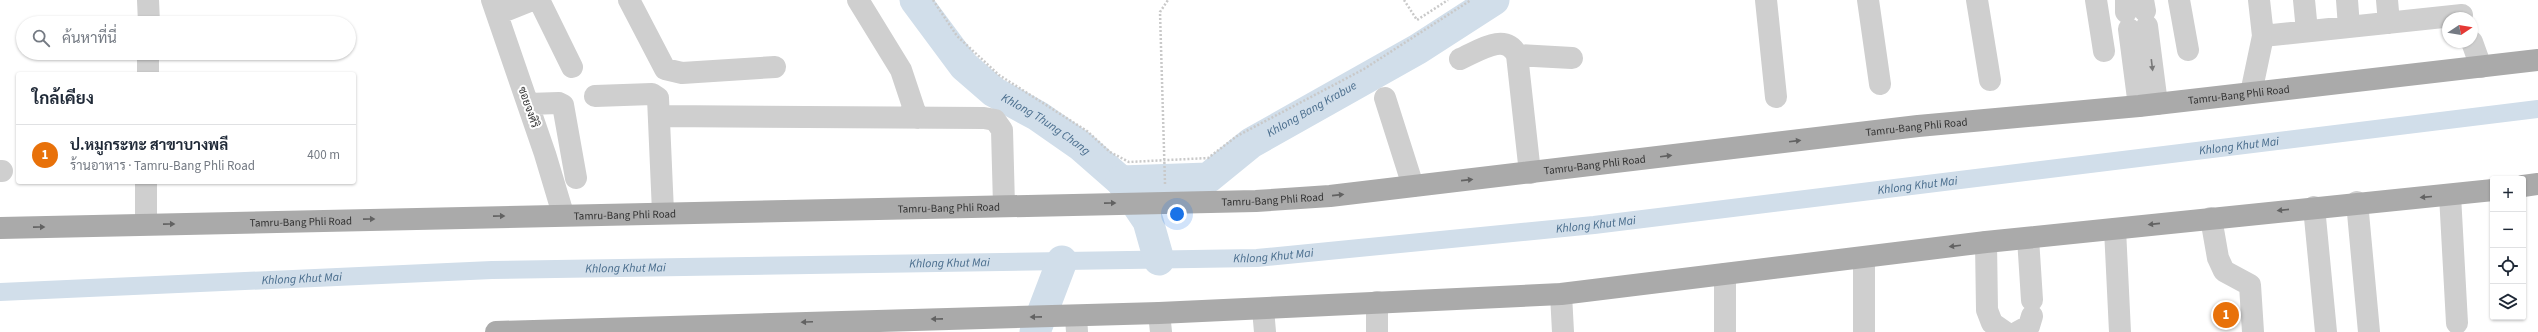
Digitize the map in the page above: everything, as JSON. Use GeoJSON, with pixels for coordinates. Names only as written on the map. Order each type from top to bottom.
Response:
{"type":"FeatureCollection","features":[{"type":"Feature","properties":{"kind":"main road","name":"Tamru-Bang Phli Road"},"geometry":{"type":"LineString","coordinates":[[0,228],[563,214],[1004,206],[1330,196],[1918,126],[2148,105],[2538,60]]}},
{"type":"Feature","properties":{"kind":"main road"},"geometry":{"type":"LineString","coordinates":[[2526,186],[2538,184]]}},
{"type":"Feature","properties":{"kind":"main road"},"geometry":{"type":"LineString","coordinates":[[496,332],[848,326],[976,318],[1160,323],[1263,309],[1377,302],[1561,294],[1986,242],[2357,202],[2490,190]]}},
{"type":"Feature","properties":{"kind":"street"},"geometry":{"type":"LineString","coordinates":[[148,0],[149,16]]}},
{"type":"Feature","properties":{"kind":"street"},"geometry":{"type":"LineString","coordinates":[[495,7],[532,0]]}},
{"type":"Feature","properties":{"kind":"street"},"geometry":{"type":"LineString","coordinates":[[539,0],[572,67]]}},
{"type":"Feature","properties":{"kind":"street"},"geometry":{"type":"LineString","coordinates":[[629,0],[665,69],[682,73],[775,66]]}},
{"type":"Feature","properties":{"kind":"street"},"geometry":{"type":"LineString","coordinates":[[858,0],[901,70],[917,118]]}},
{"type":"Feature","properties":{"kind":"street"},"geometry":{"type":"LineString","coordinates":[[1766,0],[1776,97]]}},
{"type":"Feature","properties":{"kind":"street"},"geometry":{"type":"LineString","coordinates":[[1868,0],[1880,84]]}},
{"type":"Feature","properties":{"kind":"street"},"geometry":{"type":"LineString","coordinates":[[1977,0],[1990,80]]}},
{"type":"Feature","properties":{"kind":"street"},"geometry":{"type":"LineString","coordinates":[[2096,0],[2104,51]]}},
{"type":"Feature","properties":{"kind":"street"},"geometry":{"type":"LineString","coordinates":[[2179,0],[2188,50]]}},
{"type":"Feature","properties":{"kind":"street"},"geometry":{"type":"LineString","coordinates":[[2251,93],[2263,36],[2259,0]]}},
{"type":"Feature","properties":{"kind":"street"},"geometry":{"type":"LineString","coordinates":[[2304,0],[2307,31]]}},
{"type":"Feature","properties":{"kind":"street"},"geometry":{"type":"LineString","coordinates":[[2347,0],[2349,27]]}},
{"type":"Feature","properties":{"kind":"street"},"geometry":{"type":"LineString","coordinates":[[2387,0],[2389,23]]}},
{"type":"Feature","properties":{"kind":"street","name":"ซอยจงศิริ"},"geometry":{"type":"LineString","coordinates":[[495,7],[563,214]]}},
{"type":"Feature","properties":{"kind":"street"},"geometry":{"type":"LineString","coordinates":[[2263,36],[2389,23],[2435,9],[2464,11]]}},
{"type":"Feature","properties":{"kind":"street"},"geometry":{"type":"LineString","coordinates":[[2136,13],[2148,105]]}},
{"type":"Feature","properties":{"kind":"street"},"geometry":{"type":"LineString","coordinates":[[1460,60],[1494,44],[1504,42],[1513,47],[1517,54],[1530,173]]}},
{"type":"Feature","properties":{"kind":"street"},"geometry":{"type":"LineString","coordinates":[[2474,48],[2481,67]]}},
{"type":"Feature","properties":{"kind":"street"},"geometry":{"type":"LineString","coordinates":[[1517,54],[1572,58]]}},
{"type":"Feature","properties":{"kind":"street"},"geometry":{"type":"LineString","coordinates":[[148,60],[148,72]]}},
{"type":"Feature","properties":{"kind":"street"},"geometry":{"type":"LineString","coordinates":[[595,96],[652,94],[658,98],[660,116],[663,212]]}},
{"type":"Feature","properties":{"kind":"street"},"geometry":{"type":"LineString","coordinates":[[1385,98],[1413,186]]}},
{"type":"Feature","properties":{"kind":"street"},"geometry":{"type":"LineString","coordinates":[[528,104],[558,103],[563,105],[576,178]]}},
{"type":"Feature","properties":{"kind":"street"},"geometry":{"type":"LineString","coordinates":[[660,116],[984,118],[995,120],[1000,125],[1002,130],[1004,206]]}},
{"type":"Feature","properties":{"kind":"street"},"geometry":{"type":"LineString","coordinates":[[146,184],[146,224]]}},
{"type":"Feature","properties":{"kind":"street"},"geometry":{"type":"LineString","coordinates":[[2450,195],[2457,323]]}},
{"type":"Feature","properties":{"kind":"street"},"geometry":{"type":"LineString","coordinates":[[2357,202],[2369,332]]}},
{"type":"Feature","properties":{"kind":"street"},"geometry":{"type":"LineString","coordinates":[[2314,207],[2326,332]]}},
{"type":"Feature","properties":{"kind":"street"},"geometry":{"type":"LineString","coordinates":[[2211,218],[2218,258],[2224,271],[2250,285],[2253,332]]}},
{"type":"Feature","properties":{"kind":"street"},"geometry":{"type":"LineString","coordinates":[[2115,229],[2120,332]]}},
{"type":"Feature","properties":{"kind":"street"},"geometry":{"type":"LineString","coordinates":[[2027,316],[2028,238]]}},
{"type":"Feature","properties":{"kind":"street"},"geometry":{"type":"LineString","coordinates":[[1986,242],[1987,310],[1992,323],[2005,332]]}},
{"type":"Feature","properties":{"kind":"street"},"geometry":{"type":"LineString","coordinates":[[1864,258],[1864,332]]}},
{"type":"Feature","properties":{"kind":"street"},"geometry":{"type":"LineString","coordinates":[[1725,274],[1726,332]]}},
{"type":"Feature","properties":{"kind":"street"},"geometry":{"type":"LineString","coordinates":[[1561,294],[1563,332]]}},
{"type":"Feature","properties":{"kind":"street"},"geometry":{"type":"LineString","coordinates":[[1377,302],[1378,332]]}},
{"type":"Feature","properties":{"kind":"street"},"geometry":{"type":"LineString","coordinates":[[1263,309],[1265,332]]}},
{"type":"Feature","properties":{"kind":"path"},"geometry":{"type":"LineString","coordinates":[[933,0],[956,36],[999,75],[1087,131],[1110,152],[1129,162],[1208,158],[1238,136],[1364,69],[1471,0]]}},
{"type":"Feature","properties":{"kind":"path"},"geometry":{"type":"LineString","coordinates":[[1166,202],[1160,12],[1168,0]]}},
{"type":"Feature","properties":{"kind":"path"},"geometry":{"type":"LineString","coordinates":[[1404,0],[1417,20],[1448,0]]}},
{"type":"Feature","properties":{"kind":"waterway","name":"Khlong Thung Chang"},"geometry":{"type":"LineString","coordinates":[[915,0],[964,66],[994,92],[1038,116],[1081,146],[1121,181],[1148,221],[1159,260]]}},
{"type":"Feature","properties":{"kind":"waterway","name":"Khlong Bang Krabue"},"geometry":{"type":"LineString","coordinates":[[1121,181],[1208,178],[1251,143],[1418,49],[1494,0]]}},
{"type":"Feature","properties":{"kind":"waterway","name":"Khlong Khut Mai"},"geometry":{"type":"LineString","coordinates":[[0,292],[492,270],[1257,258],[1594,225],[2538,109]]}},
{"type":"Feature","properties":{"kind":"waterway","name":"Khlong Bang Krabue"},"geometry":{"type":"LineString","coordinates":[[1035,332],[1062,261]]}},
{"type":"Feature","properties":{"kind":"place","name":"ป.หมูกระทะ สาขาบางพลี"},"geometry":{"type":"Point","coordinates":[2226,315]}}]}
